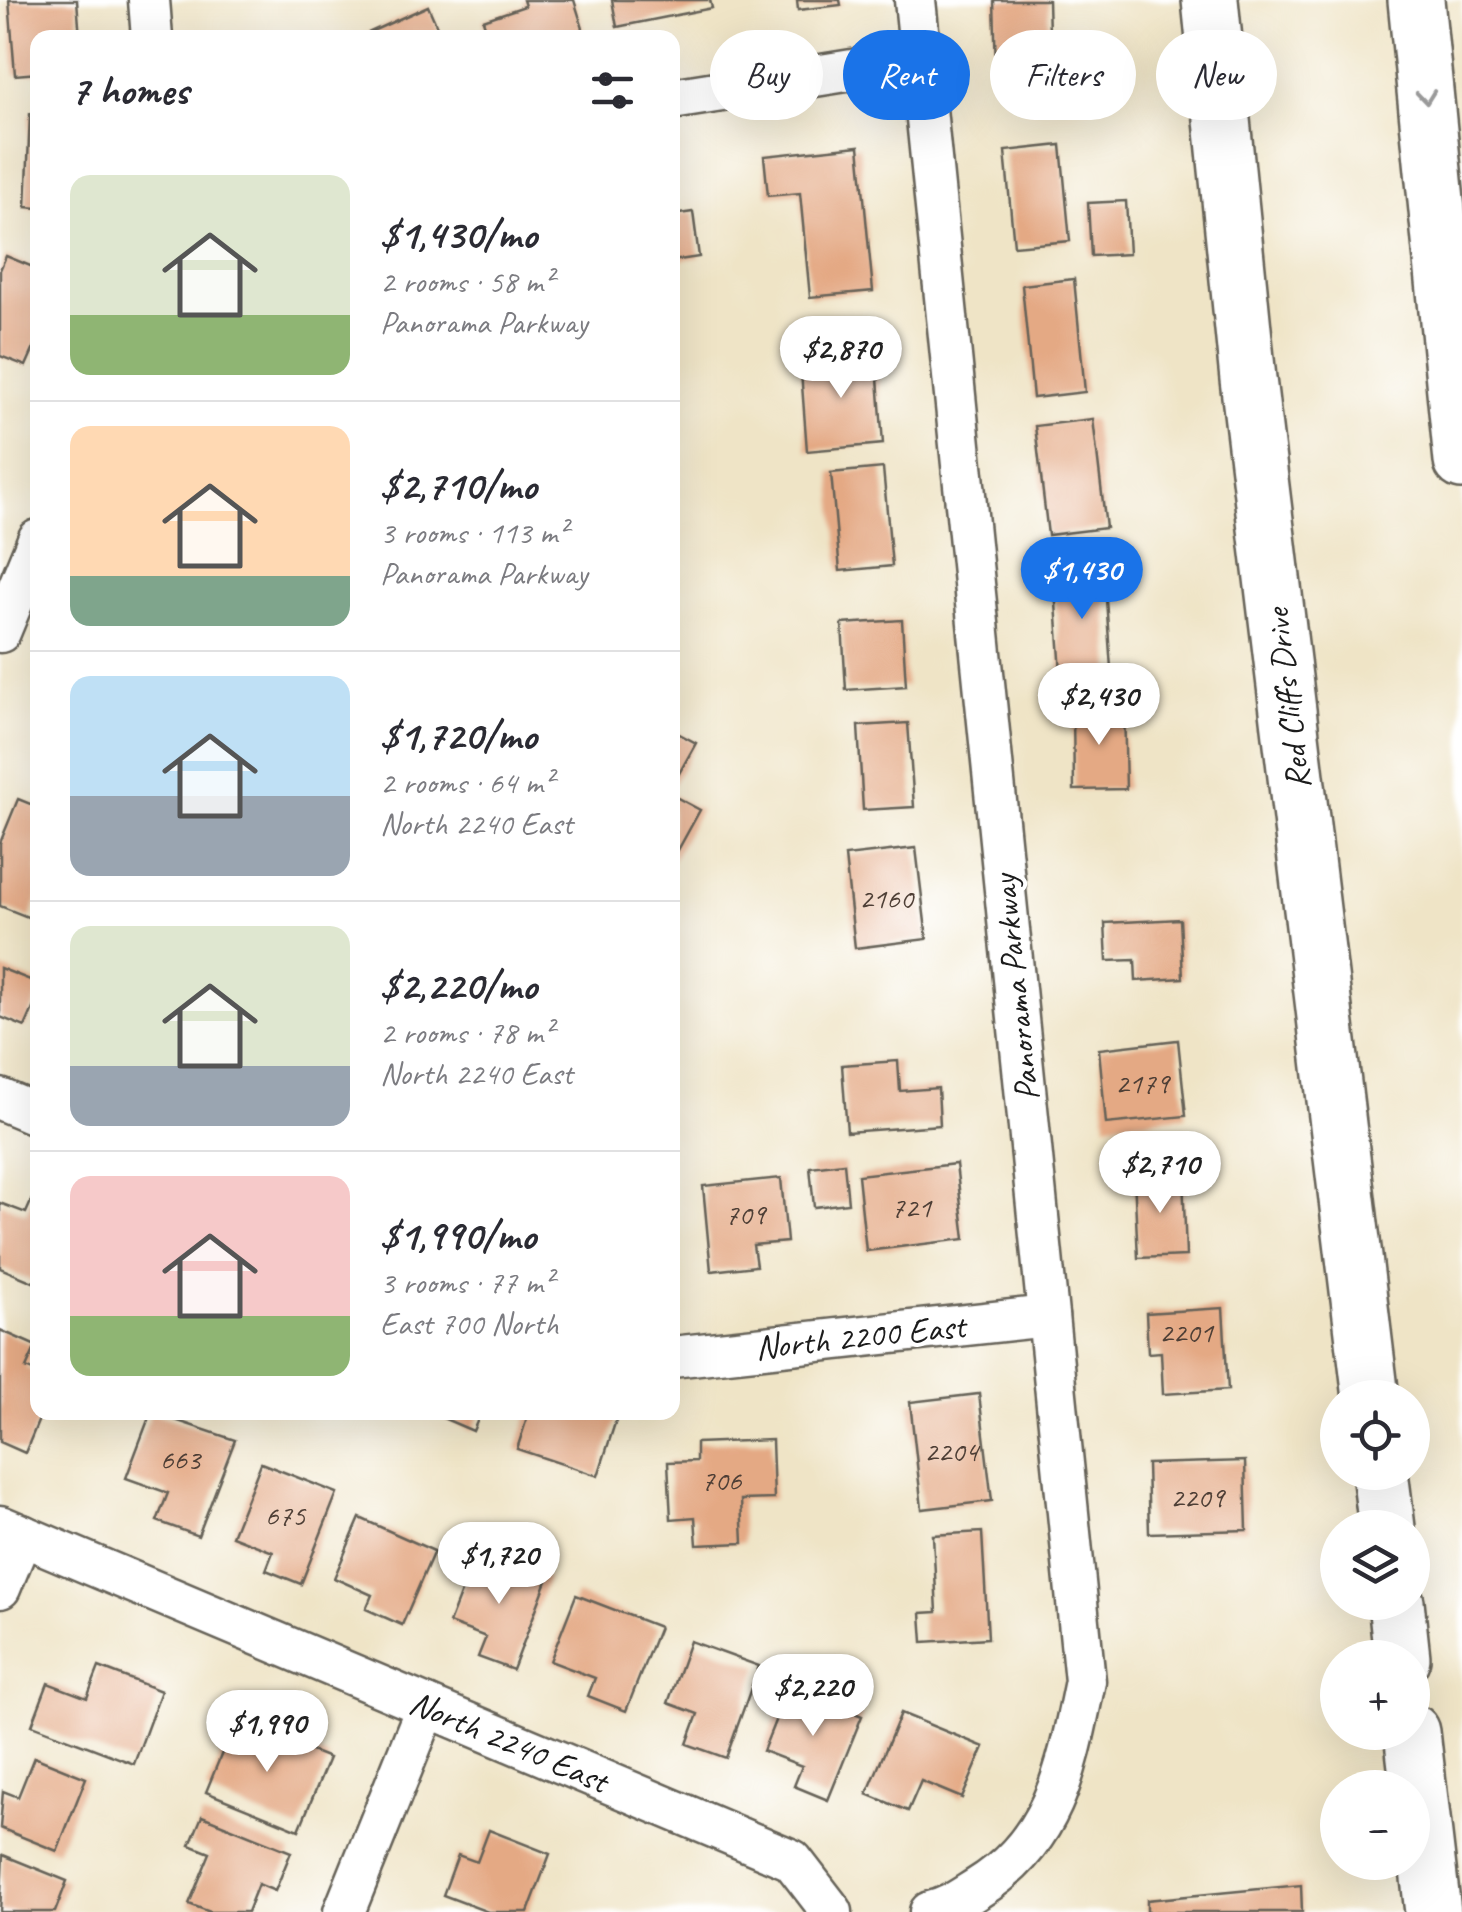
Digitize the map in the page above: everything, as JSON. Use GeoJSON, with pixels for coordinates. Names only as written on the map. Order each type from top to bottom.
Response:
{"type":"FeatureCollection","features":[{"type":"Feature","properties":{"kind":"main road","name":"Red Cliffs Drive"},"geometry":{"type":"LineString","coordinates":[[1210,0],[1248,380],[1369,1380]]}},
{"type":"Feature","properties":{"kind":"main road"},"geometry":{"type":"LineString","coordinates":[[1416,0],[1462,461]]}},
{"type":"Feature","properties":{"kind":"main road"},"geometry":{"type":"LineString","coordinates":[[1414,1750],[1433,1912]]}},
{"type":"Feature","properties":{"kind":"street"},"geometry":{"type":"LineString","coordinates":[[149,0],[151,30]]}},
{"type":"Feature","properties":{"kind":"street","name":"Panorama Parkway"},"geometry":{"type":"LineString","coordinates":[[916,0],[919,30]]}},
{"type":"Feature","properties":{"kind":"street"},"geometry":{"type":"LineString","coordinates":[[680,97],[843,71]]}},
{"type":"Feature","properties":{"kind":"street","name":"Panorama Parkway"},"geometry":{"type":"LineString","coordinates":[[928,120],[1085,1681],[1066,1775],[1026,1851],[990,1881],[946,1908],[930,1912]]}},
{"type":"Feature","properties":{"kind":"street"},"geometry":{"type":"LineString","coordinates":[[0,632],[30,559]]}},
{"type":"Feature","properties":{"kind":"street"},"geometry":{"type":"LineString","coordinates":[[0,1100],[30,1111]]}},
{"type":"Feature","properties":{"kind":"street","name":"North 2200 East"},"geometry":{"type":"LineString","coordinates":[[680,1356],[1048,1316]]}},
{"type":"Feature","properties":{"kind":"street"},"geometry":{"type":"LineString","coordinates":[[0,1588],[11,1530]]}},
{"type":"Feature","properties":{"kind":"street","name":"North 2240 East"},"geometry":{"type":"LineString","coordinates":[[11,1530],[792,1860],[832,1912]]}},
{"type":"Feature","properties":{"kind":"street"},"geometry":{"type":"LineString","coordinates":[[344,1912],[427,1706]]}},
{"type":"Feature","properties":{"kind":"building"},"geometry":{"type":"Polygon","coordinates":[[[9,0],[77,0],[79,30],[30,30],[30,74],[15,75],[9,0]]]}},
{"type":"Feature","properties":{"kind":"building"},"geometry":{"type":"Polygon","coordinates":[[[523,0],[574,0],[583,30],[486,30],[483,20],[525,6],[523,0]]]}},
{"type":"Feature","properties":{"kind":"building"},"geometry":{"type":"Polygon","coordinates":[[[612,0],[710,0],[712,8],[617,27],[612,0]]]}},
{"type":"Feature","properties":{"kind":"building"},"geometry":{"type":"Polygon","coordinates":[[[797,0],[840,0],[841,5],[798,10],[797,0]]]}},
{"type":"Feature","properties":{"kind":"building"},"geometry":{"type":"Polygon","coordinates":[[[994,0],[1048,0],[1049,30],[995,30],[994,0]]]}},
{"type":"Feature","properties":{"kind":"building"},"geometry":{"type":"Polygon","coordinates":[[[428,6],[438,30],[375,30],[428,6]]]}},
{"type":"Feature","properties":{"kind":"building"},"geometry":{"type":"Polygon","coordinates":[[[30,114],[30,207],[26,207],[30,114]]]}},
{"type":"Feature","properties":{"kind":"building"},"geometry":{"type":"Polygon","coordinates":[[[1061,145],[1070,241],[1014,246],[1005,151],[1061,145]]]}},
{"type":"Feature","properties":{"kind":"building"},"geometry":{"type":"Polygon","coordinates":[[[859,146],[873,291],[810,297],[800,193],[768,196],[764,156],[859,146]]]}},
{"type":"Feature","properties":{"kind":"building"},"geometry":{"type":"Polygon","coordinates":[[[1126,201],[1129,254],[1091,256],[1088,203],[1126,201]]]}},
{"type":"Feature","properties":{"kind":"building"},"geometry":{"type":"Polygon","coordinates":[[[693,212],[699,257],[680,260],[680,214],[693,212]]]}},
{"type":"Feature","properties":{"kind":"building"},"geometry":{"type":"Polygon","coordinates":[[[6,256],[30,266],[30,357],[26,366],[0,356],[0,270],[6,256]]]}},
{"type":"Feature","properties":{"kind":"building"},"geometry":{"type":"Polygon","coordinates":[[[1074,279],[1085,392],[1033,398],[1022,285],[1074,279]]]}},
{"type":"Feature","properties":{"kind":"building"},"geometry":{"type":"Polygon","coordinates":[[[876,352],[883,444],[807,451],[800,358],[876,352]]]}},
{"type":"Feature","properties":{"kind":"building"},"geometry":{"type":"Polygon","coordinates":[[[1093,419],[1106,528],[1048,535],[1035,426],[1093,419]]]}},
{"type":"Feature","properties":{"kind":"building"},"geometry":{"type":"Polygon","coordinates":[[[883,468],[892,566],[840,571],[831,473],[883,468]]]}},
{"type":"Feature","properties":{"kind":"building"},"geometry":{"type":"Polygon","coordinates":[[[1103,558],[1112,682],[1062,686],[1053,562],[1103,558]]]}},
{"type":"Feature","properties":{"kind":"building"},"geometry":{"type":"Polygon","coordinates":[[[902,620],[906,686],[846,690],[842,624],[902,620]]]}},
{"type":"Feature","properties":{"kind":"building"},"geometry":{"type":"Polygon","coordinates":[[[1124,706],[1126,789],[1074,790],[1073,707],[1124,706]]]}},
{"type":"Feature","properties":{"kind":"building"},"geometry":{"type":"Polygon","coordinates":[[[908,723],[914,807],[863,810],[858,726],[908,723]]]}},
{"type":"Feature","properties":{"kind":"building"},"geometry":{"type":"Polygon","coordinates":[[[680,734],[696,743],[680,772],[680,734]]]}},
{"type":"Feature","properties":{"kind":"building"},"geometry":{"type":"Polygon","coordinates":[[[18,799],[30,804],[30,918],[0,906],[0,843],[18,799]]]}},
{"type":"Feature","properties":{"kind":"building"},"geometry":{"type":"Polygon","coordinates":[[[680,799],[700,810],[680,846],[680,799]]]}},
{"type":"Feature","properties":{"kind":"building"},"geometry":{"type":"Polygon","coordinates":[[[916,848],[927,939],[855,948],[845,856],[916,848]]]}},
{"type":"Feature","properties":{"kind":"building"},"geometry":{"type":"Polygon","coordinates":[[[1180,919],[1183,978],[1136,981],[1135,960],[1107,961],[1105,923],[1180,919]]]}},
{"type":"Feature","properties":{"kind":"building"},"geometry":{"type":"Polygon","coordinates":[[[0,968],[30,980],[30,1015],[25,1027],[0,1017],[0,968]]]}},
{"type":"Feature","properties":{"kind":"building"},"geometry":{"type":"Polygon","coordinates":[[[1178,1040],[1186,1116],[1106,1124],[1099,1049],[1178,1040]]]}},
{"type":"Feature","properties":{"kind":"building"},"geometry":{"type":"Polygon","coordinates":[[[898,1061],[900,1091],[938,1088],[940,1125],[847,1132],[842,1065],[898,1061]]]}},
{"type":"Feature","properties":{"kind":"building"},"geometry":{"type":"Polygon","coordinates":[[[844,1163],[848,1203],[814,1207],[810,1167],[844,1163]]]}},
{"type":"Feature","properties":{"kind":"building"},"geometry":{"type":"Polygon","coordinates":[[[956,1164],[965,1239],[866,1251],[858,1175],[956,1164]]]}},
{"type":"Feature","properties":{"kind":"building"},"geometry":{"type":"Polygon","coordinates":[[[1183,1175],[1186,1256],[1138,1258],[1134,1177],[1183,1175]]]}},
{"type":"Feature","properties":{"kind":"building"},"geometry":{"type":"Polygon","coordinates":[[[781,1178],[787,1242],[753,1245],[756,1266],[711,1271],[703,1186],[781,1178]]]}},
{"type":"Feature","properties":{"kind":"building"},"geometry":{"type":"Polygon","coordinates":[[[0,1203],[26,1213],[30,1204],[30,1281],[0,1268],[0,1203]]]}},
{"type":"Feature","properties":{"kind":"building"},"geometry":{"type":"Polygon","coordinates":[[[1223,1308],[1228,1390],[1163,1394],[1161,1352],[1148,1353],[1146,1313],[1223,1308]]]}},
{"type":"Feature","properties":{"kind":"building"},"geometry":{"type":"Polygon","coordinates":[[[0,1330],[30,1343],[26,1368],[30,1370],[30,1420],[39,1420],[25,1453],[0,1442],[0,1330]]]}},
{"type":"Feature","properties":{"kind":"building"},"geometry":{"type":"Polygon","coordinates":[[[979,1394],[992,1501],[922,1509],[910,1402],[979,1394]]]}},
{"type":"Feature","properties":{"kind":"building"},"geometry":{"type":"Polygon","coordinates":[[[148,1420],[175,1420],[235,1440],[198,1536],[157,1521],[168,1493],[126,1478],[148,1420]]]}},
{"type":"Feature","properties":{"kind":"building"},"geometry":{"type":"Polygon","coordinates":[[[448,1420],[478,1420],[473,1431],[448,1420]]]}},
{"type":"Feature","properties":{"kind":"building"},"geometry":{"type":"Polygon","coordinates":[[[526,1420],[616,1420],[598,1476],[517,1449],[526,1420]]]}},
{"type":"Feature","properties":{"kind":"building"},"geometry":{"type":"Polygon","coordinates":[[[772,1440],[774,1499],[741,1500],[743,1543],[697,1545],[695,1517],[671,1519],[668,1462],[696,1461],[696,1443],[772,1440]]]}},
{"type":"Feature","properties":{"kind":"building"},"geometry":{"type":"Polygon","coordinates":[[[1245,1461],[1247,1530],[1149,1533],[1147,1464],[1245,1461]]]}},
{"type":"Feature","properties":{"kind":"building"},"geometry":{"type":"Polygon","coordinates":[[[261,1463],[337,1493],[301,1584],[266,1570],[273,1552],[232,1536],[261,1463]]]}},
{"type":"Feature","properties":{"kind":"building"},"geometry":{"type":"Polygon","coordinates":[[[360,1518],[434,1551],[402,1625],[366,1609],[372,1595],[334,1578],[360,1518]]]}},
{"type":"Feature","properties":{"kind":"building"},"geometry":{"type":"Polygon","coordinates":[[[982,1532],[988,1638],[923,1642],[921,1613],[937,1612],[933,1535],[982,1532]]]}},
{"type":"Feature","properties":{"kind":"building"},"geometry":{"type":"Polygon","coordinates":[[[477,1551],[548,1578],[513,1670],[478,1657],[486,1637],[449,1623],[477,1551]]]}},
{"type":"Feature","properties":{"kind":"building"},"geometry":{"type":"Polygon","coordinates":[[[576,1595],[659,1627],[626,1711],[588,1696],[595,1678],[550,1661],[576,1595]]]}},
{"type":"Feature","properties":{"kind":"building"},"geometry":{"type":"Polygon","coordinates":[[[690,1641],[759,1666],[726,1758],[687,1744],[698,1714],[668,1703],[690,1641]]]}},
{"type":"Feature","properties":{"kind":"building"},"geometry":{"type":"Polygon","coordinates":[[[99,1667],[161,1691],[134,1764],[32,1725],[48,1683],[87,1698],[99,1667]]]}},
{"type":"Feature","properties":{"kind":"building"},"geometry":{"type":"Polygon","coordinates":[[[789,1686],[862,1716],[828,1800],[794,1786],[802,1766],[763,1751],[789,1686]]]}},
{"type":"Feature","properties":{"kind":"building"},"geometry":{"type":"Polygon","coordinates":[[[901,1713],[984,1747],[962,1798],[921,1781],[908,1811],[867,1794],[901,1713]]]}},
{"type":"Feature","properties":{"kind":"building"},"geometry":{"type":"Polygon","coordinates":[[[235,1721],[329,1758],[299,1830],[206,1792],[235,1721]]]}},
{"type":"Feature","properties":{"kind":"building"},"geometry":{"type":"Polygon","coordinates":[[[34,1757],[86,1778],[57,1851],[0,1828],[3,1791],[18,1797],[34,1757]]]}},
{"type":"Feature","properties":{"kind":"building"},"geometry":{"type":"Polygon","coordinates":[[[202,1816],[291,1852],[275,1891],[258,1884],[247,1912],[210,1912],[189,1904],[210,1853],[190,1845],[202,1816]]]}},
{"type":"Feature","properties":{"kind":"building"},"geometry":{"type":"Polygon","coordinates":[[[489,1830],[550,1854],[528,1912],[488,1912],[443,1895],[458,1855],[477,1862],[489,1830]]]}},
{"type":"Feature","properties":{"kind":"building"},"geometry":{"type":"Polygon","coordinates":[[[3,1855],[67,1881],[55,1912],[0,1912],[3,1855]]]}},
{"type":"Feature","properties":{"kind":"building"},"geometry":{"type":"Polygon","coordinates":[[[1301,1885],[1302,1912],[1147,1912],[1147,1900],[1301,1885]]]}}]}
